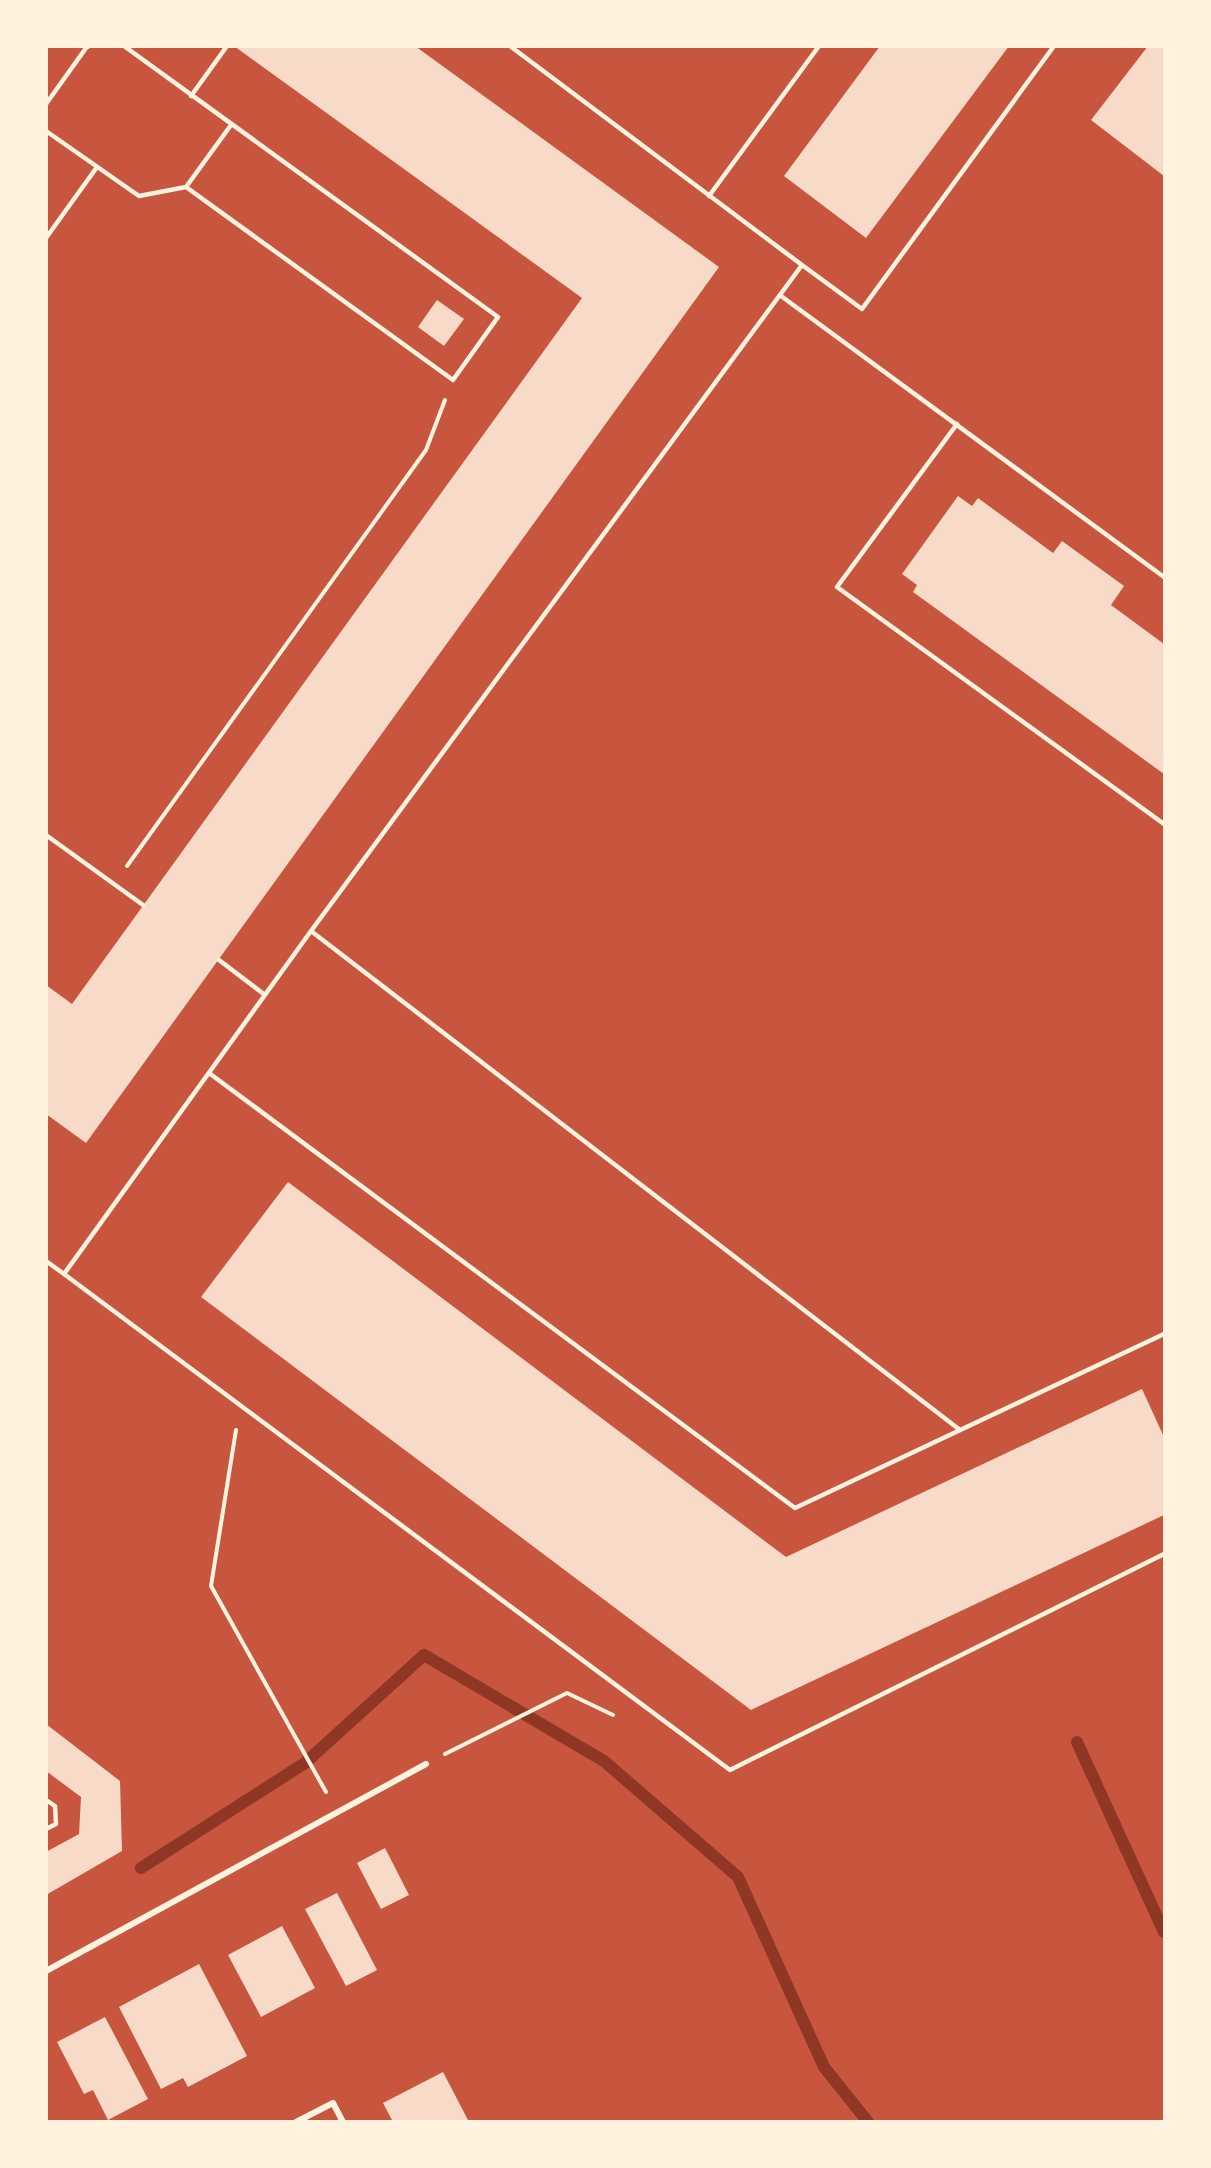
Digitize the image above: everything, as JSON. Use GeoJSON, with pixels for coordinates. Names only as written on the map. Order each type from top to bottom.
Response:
{"type":"FeatureCollection","features":[{"type":"Feature","properties":{"kind":"street"},"geometry":{"type":"LineString","coordinates":[[46,1971],[426,1764]]}},
{"type":"Feature","properties":{"kind":"street"},"geometry":{"type":"LineString","coordinates":[[296,2121],[333,2103],[343,2121]]}},
{"type":"Feature","properties":{"kind":"lane"},"geometry":{"type":"LineString","coordinates":[[46,104],[89,46]]}},
{"type":"Feature","properties":{"kind":"lane"},"geometry":{"type":"LineString","coordinates":[[124,46],[498,317],[453,380],[186,187]]}},
{"type":"Feature","properties":{"kind":"lane"},"geometry":{"type":"LineString","coordinates":[[191,96],[227,46]]}},
{"type":"Feature","properties":{"kind":"lane"},"geometry":{"type":"LineString","coordinates":[[510,46],[862,309],[1054,46]]}},
{"type":"Feature","properties":{"kind":"lane"},"geometry":{"type":"LineString","coordinates":[[709,196],[819,46]]}},
{"type":"Feature","properties":{"kind":"lane"},"geometry":{"type":"LineString","coordinates":[[46,131],[140,196],[186,187],[231,124]]}},
{"type":"Feature","properties":{"kind":"lane"},"geometry":{"type":"LineString","coordinates":[[46,238],[97,166]]}},
{"type":"Feature","properties":{"kind":"lane"},"geometry":{"type":"LineString","coordinates":[[64,1275],[311,931],[802,265]]}},
{"type":"Feature","properties":{"kind":"lane"},"geometry":{"type":"LineString","coordinates":[[781,296],[1164,577]]}},
{"type":"Feature","properties":{"kind":"lane"},"geometry":{"type":"LineString","coordinates":[[957,424],[837,587],[1164,824]]}},
{"type":"Feature","properties":{"kind":"lane"},"geometry":{"type":"LineString","coordinates":[[46,835],[143,905]]}},
{"type":"Feature","properties":{"kind":"lane"},"geometry":{"type":"LineString","coordinates":[[311,931],[960,1430]]}},
{"type":"Feature","properties":{"kind":"lane"},"geometry":{"type":"LineString","coordinates":[[219,960],[265,995]]}},
{"type":"Feature","properties":{"kind":"lane"},"geometry":{"type":"LineString","coordinates":[[209,1073],[795,1508],[1164,1334]]}},
{"type":"Feature","properties":{"kind":"lane"},"geometry":{"type":"LineString","coordinates":[[46,1261],[730,1770],[1164,1554]]}},
{"type":"Feature","properties":{"kind":"lane"},"geometry":{"type":"LineString","coordinates":[[46,1800],[55,1806],[56,1824],[46,1829]]}},
{"type":"Feature","properties":{"kind":"path"},"geometry":{"type":"LineString","coordinates":[[114,884],[426,450],[453,380]]}},
{"type":"Feature","properties":{"kind":"path"},"geometry":{"type":"LineString","coordinates":[[240,1405],[211,1586],[338,1812]]}},
{"type":"Feature","properties":{"kind":"path"},"geometry":{"type":"LineString","coordinates":[[426,1764],[567,1693],[618,1717]]}},
{"type":"Feature","properties":{"kind":"building"},"geometry":{"type":"Polygon","coordinates":[[[234,46],[415,46],[719,267],[86,1143],[46,1114],[46,985],[72,1004],[582,298],[234,46]]]}},
{"type":"Feature","properties":{"kind":"building"},"geometry":{"type":"Polygon","coordinates":[[[880,46],[1009,46],[866,238],[784,176],[880,46]]]}},
{"type":"Feature","properties":{"kind":"building"},"geometry":{"type":"Polygon","coordinates":[[[1148,46],[1164,46],[1164,176],[1091,120],[1148,46]]]}},
{"type":"Feature","properties":{"kind":"building"},"geometry":{"type":"Polygon","coordinates":[[[437,300],[464,319],[444,346],[418,327],[437,300]]]}},
{"type":"Feature","properties":{"kind":"building"},"geometry":{"type":"Polygon","coordinates":[[[958,496],[972,506],[978,498],[1053,553],[1062,541],[1124,586],[1111,605],[1164,644],[1164,774],[913,592],[917,585],[902,574],[958,496]]]}},
{"type":"Feature","properties":{"kind":"building"},"geometry":{"type":"Polygon","coordinates":[[[288,1182],[786,1557],[1142,1389],[1164,1437],[1164,1515],[751,1710],[201,1297],[288,1182]]]}},
{"type":"Feature","properties":{"kind":"building"},"geometry":{"type":"Polygon","coordinates":[[[46,1724],[120,1781],[122,1851],[46,1895],[46,1852],[79,1834],[81,1797],[46,1771],[46,1724]]]}},
{"type":"Feature","properties":{"kind":"building"},"geometry":{"type":"Polygon","coordinates":[[[385,1848],[409,1895],[381,1909],[357,1863],[385,1848]]]}},
{"type":"Feature","properties":{"kind":"building"},"geometry":{"type":"Polygon","coordinates":[[[337,1893],[377,1970],[346,1986],[305,1909],[337,1893]]]}},
{"type":"Feature","properties":{"kind":"building"},"geometry":{"type":"Polygon","coordinates":[[[282,1926],[315,1988],[261,2017],[228,1955],[282,1926]]]}},
{"type":"Feature","properties":{"kind":"building"},"geometry":{"type":"Polygon","coordinates":[[[199,1964],[247,2056],[188,2087],[183,2078],[161,2089],[119,2007],[199,1964]]]}},
{"type":"Feature","properties":{"kind":"building"},"geometry":{"type":"Polygon","coordinates":[[[105,2017],[148,2099],[108,2120],[93,2090],[84,2094],[57,2042],[105,2017]]]}},
{"type":"Feature","properties":{"kind":"building"},"geometry":{"type":"Polygon","coordinates":[[[443,2072],[468,2120],[464,2122],[393,2122],[383,2103],[443,2072]]]}},
{"type":"Feature","properties":{"kind":"waterway"},"geometry":{"type":"LineString","coordinates":[[141,1868],[305,1763],[424,1655],[604,1761],[738,1877],[824,2067],[868,2122]]}},
{"type":"Feature","properties":{"kind":"waterway"},"geometry":{"type":"LineString","coordinates":[[1077,1742],[1164,1932]]}}]}
